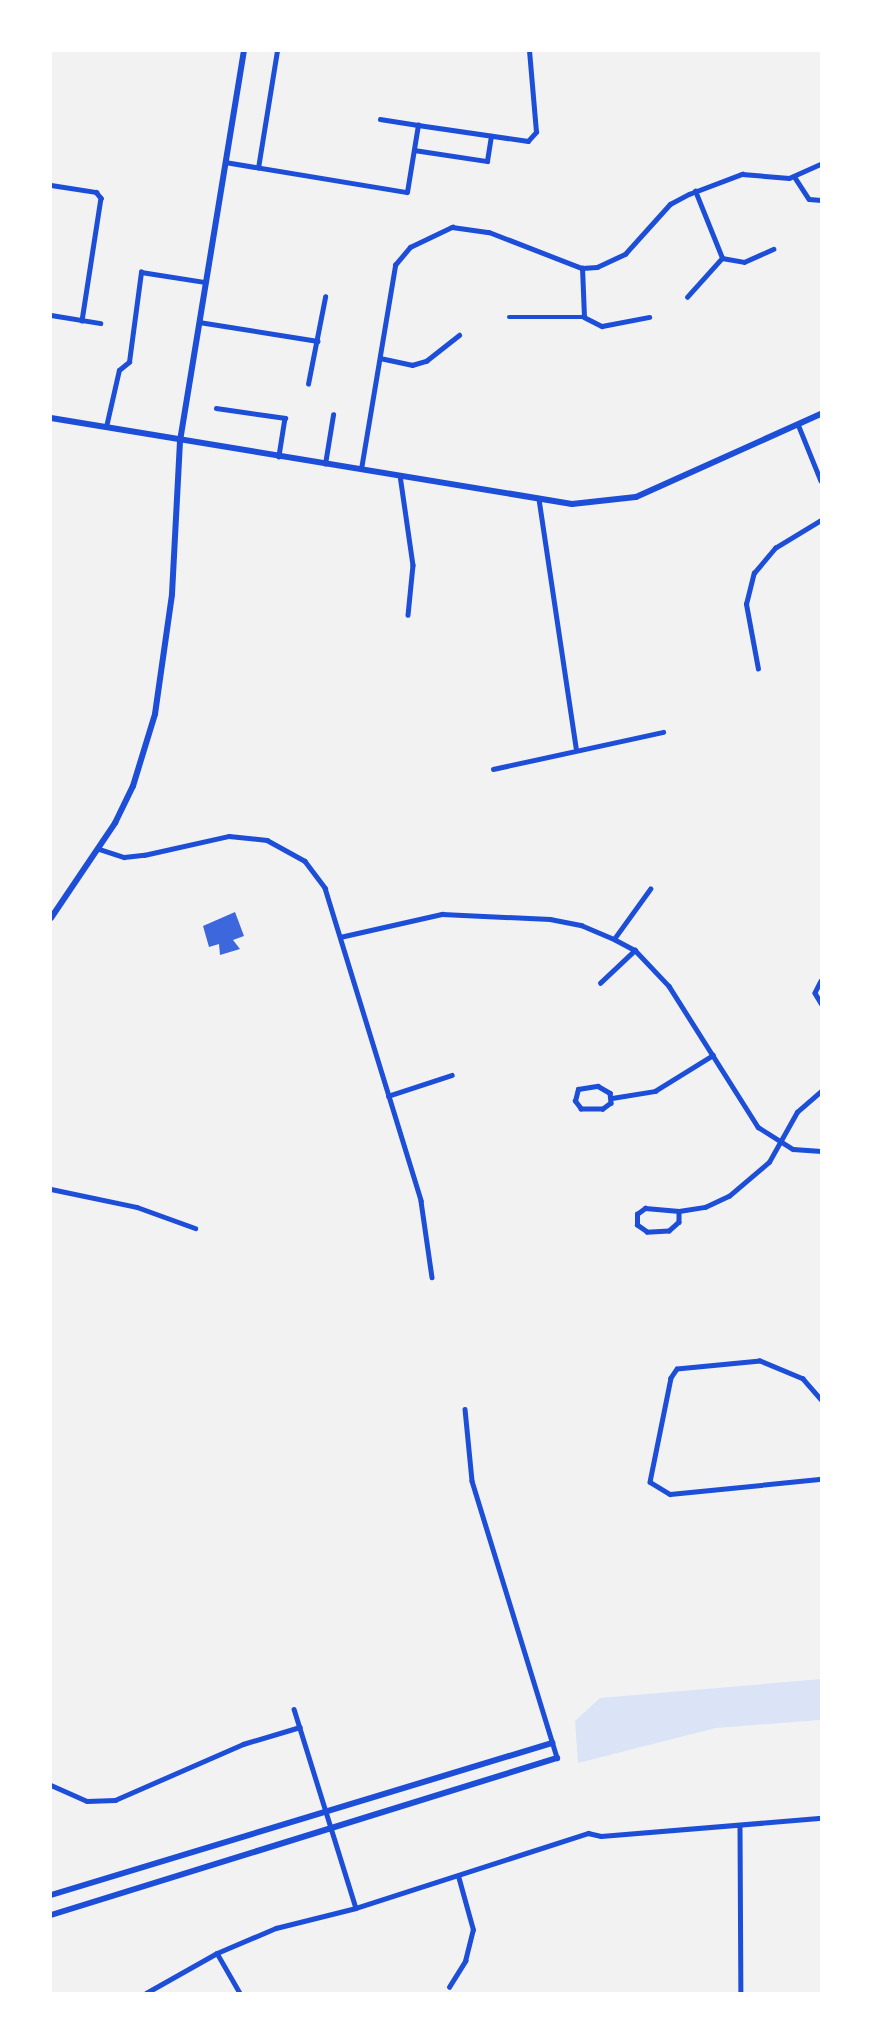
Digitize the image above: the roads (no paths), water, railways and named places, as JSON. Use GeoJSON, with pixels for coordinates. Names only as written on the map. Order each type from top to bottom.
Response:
{"type":"FeatureCollection","features":[{"type":"Feature","properties":{"kind":"street"},"geometry":{"type":"LineString","coordinates":[[51,918],[99,849],[133,786],[155,714],[172,594],[180,440],[244,51]]}},
{"type":"Feature","properties":{"kind":"street"},"geometry":{"type":"LineString","coordinates":[[258,168],[277,51]]}},
{"type":"Feature","properties":{"kind":"street"},"geometry":{"type":"LineString","coordinates":[[380,119],[528,141],[536,132],[529,51]]}},
{"type":"Feature","properties":{"kind":"street"},"geometry":{"type":"LineString","coordinates":[[224,162],[407,191],[418,125]]}},
{"type":"Feature","properties":{"kind":"street"},"geometry":{"type":"LineString","coordinates":[[414,150],[487,161],[491,136]]}},
{"type":"Feature","properties":{"kind":"street"},"geometry":{"type":"LineString","coordinates":[[361,470],[395,265],[410,247],[432,233],[452,227],[489,232],[582,268],[625,254],[670,204],[695,191],[742,174],[794,176],[821,163]]}},
{"type":"Feature","properties":{"kind":"street"},"geometry":{"type":"LineString","coordinates":[[794,176],[809,198],[821,200]]}},
{"type":"Feature","properties":{"kind":"street"},"geometry":{"type":"LineString","coordinates":[[51,185],[96,192],[101,204],[82,321]]}},
{"type":"Feature","properties":{"kind":"street"},"geometry":{"type":"LineString","coordinates":[[695,191],[722,258]]}},
{"type":"Feature","properties":{"kind":"street"},"geometry":{"type":"LineString","coordinates":[[722,258],[744,262],[773,249]]}},
{"type":"Feature","properties":{"kind":"street"},"geometry":{"type":"LineString","coordinates":[[687,297],[722,258]]}},
{"type":"Feature","properties":{"kind":"street"},"geometry":{"type":"LineString","coordinates":[[582,268],[584,317]]}},
{"type":"Feature","properties":{"kind":"street"},"geometry":{"type":"LineString","coordinates":[[106,427],[119,370],[129,362],[141,272],[205,282]]}},
{"type":"Feature","properties":{"kind":"street"},"geometry":{"type":"LineString","coordinates":[[308,384],[324,296]]}},
{"type":"Feature","properties":{"kind":"street"},"geometry":{"type":"LineString","coordinates":[[51,315],[100,323]]}},
{"type":"Feature","properties":{"kind":"street"},"geometry":{"type":"LineString","coordinates":[[509,317],[584,317],[603,326],[649,317]]}},
{"type":"Feature","properties":{"kind":"street"},"geometry":{"type":"LineString","coordinates":[[198,322],[317,341]]}},
{"type":"Feature","properties":{"kind":"street"},"geometry":{"type":"LineString","coordinates":[[380,358],[412,365],[426,360],[459,335]]}},
{"type":"Feature","properties":{"kind":"street"},"geometry":{"type":"LineString","coordinates":[[216,408],[285,418],[279,458]]}},
{"type":"Feature","properties":{"kind":"street"},"geometry":{"type":"LineString","coordinates":[[51,418],[279,458],[400,474],[572,504],[636,497],[821,414]]}},
{"type":"Feature","properties":{"kind":"street"},"geometry":{"type":"LineString","coordinates":[[325,465],[333,415]]}},
{"type":"Feature","properties":{"kind":"street"},"geometry":{"type":"LineString","coordinates":[[798,424],[821,481]]}},
{"type":"Feature","properties":{"kind":"street"},"geometry":{"type":"LineString","coordinates":[[400,474],[413,565],[408,615]]}},
{"type":"Feature","properties":{"kind":"street"},"geometry":{"type":"LineString","coordinates":[[539,498],[576,747]]}},
{"type":"Feature","properties":{"kind":"street"},"geometry":{"type":"LineString","coordinates":[[758,669],[746,604],[754,573],[775,548],[821,520]]}},
{"type":"Feature","properties":{"kind":"street"},"geometry":{"type":"LineString","coordinates":[[494,769],[576,747],[663,732]]}},
{"type":"Feature","properties":{"kind":"street"},"geometry":{"type":"LineString","coordinates":[[99,849],[124,857],[217,836],[267,840],[292,850],[325,888],[421,1201],[432,1278]]}},
{"type":"Feature","properties":{"kind":"street"},"geometry":{"type":"LineString","coordinates":[[614,939],[650,889]]}},
{"type":"Feature","properties":{"kind":"street"},"geometry":{"type":"LineString","coordinates":[[340,937],[442,914],[550,919],[581,925],[614,939],[635,950],[669,986],[758,1127],[782,1143],[821,1152]]}},
{"type":"Feature","properties":{"kind":"street"},"geometry":{"type":"LineString","coordinates":[[600,983],[635,950]]}},
{"type":"Feature","properties":{"kind":"street"},"geometry":{"type":"LineString","coordinates":[[821,981],[815,993],[821,1003]]}},
{"type":"Feature","properties":{"kind":"street"},"geometry":{"type":"LineString","coordinates":[[612,1098],[598,1086],[584,1087],[575,1097],[584,1111],[603,1109],[612,1098],[655,1091],[713,1055]]}},
{"type":"Feature","properties":{"kind":"street"},"geometry":{"type":"LineString","coordinates":[[388,1096],[452,1075]]}},
{"type":"Feature","properties":{"kind":"street"},"geometry":{"type":"LineString","coordinates":[[679,1211],[679,1222],[669,1231],[647,1232],[637,1225],[637,1214],[645,1208],[679,1211],[705,1207],[729,1196],[769,1162],[797,1112],[821,1091]]}},
{"type":"Feature","properties":{"kind":"street"},"geometry":{"type":"LineString","coordinates":[[51,1189],[138,1207],[195,1228]]}},
{"type":"Feature","properties":{"kind":"street"},"geometry":{"type":"LineString","coordinates":[[821,1400],[803,1379],[760,1361],[677,1369],[671,1378],[650,1482],[670,1494],[821,1479]]}},
{"type":"Feature","properties":{"kind":"street"},"geometry":{"type":"LineString","coordinates":[[51,1915],[557,1758],[472,1481],[465,1409]]}},
{"type":"Feature","properties":{"kind":"street"},"geometry":{"type":"LineString","coordinates":[[293,1709],[356,1908]]}},
{"type":"Feature","properties":{"kind":"street"},"geometry":{"type":"LineString","coordinates":[[51,1785],[87,1801],[114,1800],[243,1744],[300,1727]]}},
{"type":"Feature","properties":{"kind":"street"},"geometry":{"type":"LineString","coordinates":[[51,1895],[552,1743]]}},
{"type":"Feature","properties":{"kind":"street"},"geometry":{"type":"LineString","coordinates":[[146,1993],[217,1953],[276,1928],[356,1908],[588,1833],[601,1836],[821,1818]]}},
{"type":"Feature","properties":{"kind":"street"},"geometry":{"type":"LineString","coordinates":[[740,1825],[741,1993]]}},
{"type":"Feature","properties":{"kind":"street"},"geometry":{"type":"LineString","coordinates":[[449,1987],[465,1961],[473,1930],[458,1876]]}},
{"type":"Feature","properties":{"kind":"street"},"geometry":{"type":"LineString","coordinates":[[217,1953],[240,1993]]}}]}
